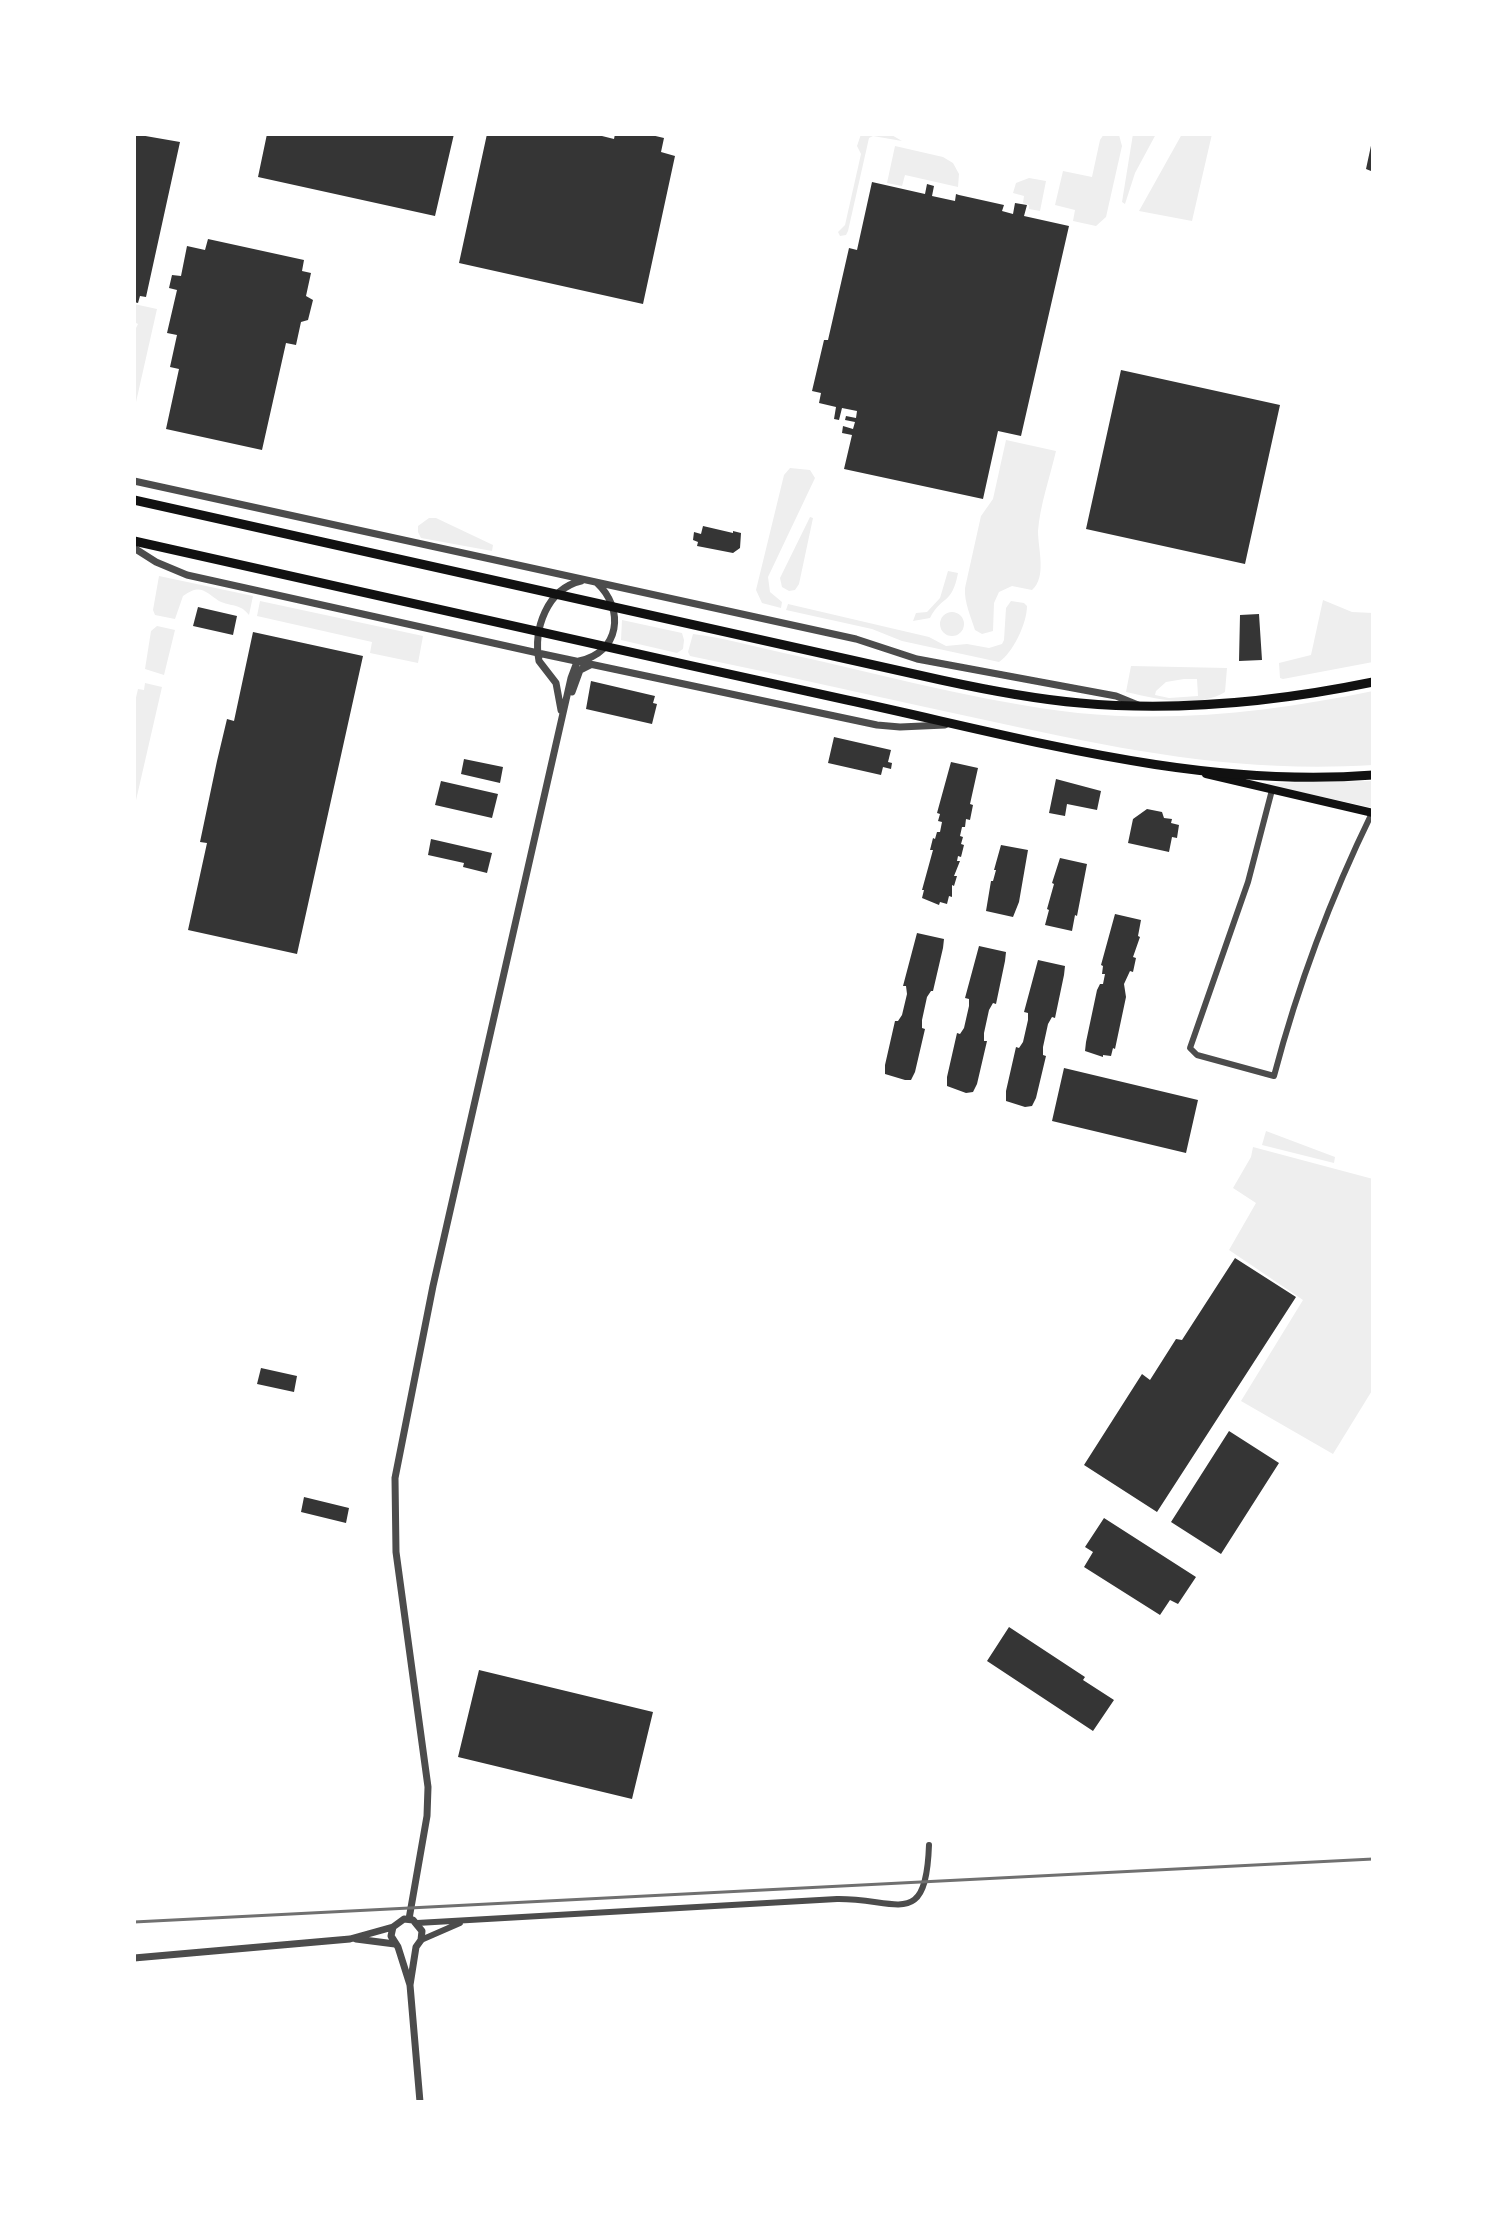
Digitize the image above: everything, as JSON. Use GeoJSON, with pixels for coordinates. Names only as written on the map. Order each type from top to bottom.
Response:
{"type":"FeatureCollection","features":[{"type":"Feature","properties":{"kind":"main road"},"geometry":{"type":"LineString","coordinates":[[134,500],[1029,697],[1143,707],[1246,703],[1373,682]]}},
{"type":"Feature","properties":{"kind":"main road"},"geometry":{"type":"LineString","coordinates":[[134,541],[821,694],[1189,770],[1372,813]]}},
{"type":"Feature","properties":{"kind":"main road"},"geometry":{"type":"LineString","coordinates":[[1189,770],[1287,777],[1373,775]]}},
{"type":"Feature","properties":{"kind":"street"},"geometry":{"type":"LineString","coordinates":[[134,481],[856,639],[917,659],[1116,696],[1143,707]]}},
{"type":"Feature","properties":{"kind":"street"},"geometry":{"type":"LineString","coordinates":[[134,548],[156,562],[187,575],[590,665],[877,725],[960,724]]}},
{"type":"Feature","properties":{"kind":"street"},"geometry":{"type":"LineString","coordinates":[[562,718],[557,686],[540,664],[538,653],[543,621],[552,599],[565,587],[587,581]]}},
{"type":"Feature","properties":{"kind":"street"},"geometry":{"type":"LineString","coordinates":[[577,662],[600,652],[610,642],[615,630],[615,609],[609,596],[597,583]]}},
{"type":"Feature","properties":{"kind":"street"},"geometry":{"type":"LineString","coordinates":[[409,1919],[427,1816],[428,1787],[396,1552],[395,1478],[433,1286],[577,662]]}},
{"type":"Feature","properties":{"kind":"street"},"geometry":{"type":"LineString","coordinates":[[564,708],[580,670],[590,665]]}},
{"type":"Feature","properties":{"kind":"street"},"geometry":{"type":"LineString","coordinates":[[1272,790],[1248,882],[1190,1048],[1197,1055],[1274,1076],[1304,973],[1339,882],[1372,813]]}},
{"type":"Feature","properties":{"kind":"street"},"geometry":{"type":"LineString","coordinates":[[420,2102],[410,1985],[391,1936],[399,1920],[409,1919],[417,1923],[837,1899],[901,1906],[914,1901],[922,1890],[929,1845]]}},
{"type":"Feature","properties":{"kind":"street"},"geometry":{"type":"LineString","coordinates":[[350,1939],[407,1950],[467,1920]]}},
{"type":"Feature","properties":{"kind":"street"},"geometry":{"type":"LineString","coordinates":[[410,1985],[422,1931],[417,1923]]}},
{"type":"Feature","properties":{"kind":"street"},"geometry":{"type":"LineString","coordinates":[[134,1958],[350,1939],[393,1927]]}},
{"type":"Feature","properties":{"kind":"shaded area"},"geometry":{"type":"Polygon","coordinates":[[[861,134],[890,134],[902,141],[869,138],[848,231],[840,236],[838,232],[845,225],[861,154],[857,146],[861,134]]]}},
{"type":"Feature","properties":{"kind":"shaded area"},"geometry":{"type":"Polygon","coordinates":[[[1104,134],[1119,135],[1122,146],[1106,217],[1096,226],[1073,221],[1075,210],[1055,205],[1063,171],[1092,177],[1104,134]]]}},
{"type":"Feature","properties":{"kind":"shaded area"},"geometry":{"type":"Polygon","coordinates":[[[1133,134],[1156,134],[1135,173],[1125,204],[1122,202],[1133,134]]]}},
{"type":"Feature","properties":{"kind":"shaded area"},"geometry":{"type":"Polygon","coordinates":[[[1182,134],[1212,134],[1192,221],[1139,211],[1182,134]]]}},
{"type":"Feature","properties":{"kind":"shaded area"},"geometry":{"type":"Polygon","coordinates":[[[895,146],[943,157],[953,163],[959,174],[958,187],[905,175],[902,186],[887,183],[895,146]]]}},
{"type":"Feature","properties":{"kind":"shaded area"},"geometry":{"type":"Polygon","coordinates":[[[1029,178],[1046,181],[1040,211],[1029,209],[1029,205],[1023,203],[1024,196],[1013,193],[1016,183],[1029,178]]]}},
{"type":"Feature","properties":{"kind":"shaded area"},"geometry":{"type":"Polygon","coordinates":[[[134,304],[157,309],[134,411],[134,332],[138,324],[134,322],[134,304]]]}},
{"type":"Feature","properties":{"kind":"shaded area"},"geometry":{"type":"Polygon","coordinates":[[[1006,440],[1056,451],[1039,521],[1041,562],[1037,584],[1032,590],[1012,586],[999,592],[994,603],[993,631],[982,634],[975,630],[965,588],[981,516],[993,499],[1006,440]]]}},
{"type":"Feature","properties":{"kind":"shaded area"},"geometry":{"type":"Polygon","coordinates":[[[790,468],[810,470],[815,478],[768,577],[770,592],[782,602],[781,608],[762,603],[756,590],[784,475],[790,468]]]}},
{"type":"Feature","properties":{"kind":"shaded area"},"geometry":{"type":"Polygon","coordinates":[[[810,517],[813,518],[799,584],[795,590],[789,591],[782,587],[780,578],[810,517]]]}},
{"type":"Feature","properties":{"kind":"shaded area"},"geometry":{"type":"Polygon","coordinates":[[[429,518],[436,518],[493,545],[492,551],[421,538],[418,526],[429,518]]]}},
{"type":"Feature","properties":{"kind":"shaded area"},"geometry":{"type":"Polygon","coordinates":[[[948,571],[958,573],[950,595],[930,618],[913,621],[916,613],[927,612],[940,598],[948,571]]]}},
{"type":"Feature","properties":{"kind":"shaded area"},"geometry":{"type":"Polygon","coordinates":[[[159,576],[253,596],[249,615],[199,589],[183,596],[175,619],[155,615],[153,610],[159,576]]]}},
{"type":"Feature","properties":{"kind":"shaded area"},"geometry":{"type":"Polygon","coordinates":[[[1323,600],[1352,612],[1373,613],[1373,662],[1280,678],[1279,663],[1311,655],[1323,600]]]}},
{"type":"Feature","properties":{"kind":"shaded area"},"geometry":{"type":"Polygon","coordinates":[[[260,601],[423,636],[418,663],[370,653],[372,642],[257,616],[260,601]]]}},
{"type":"Feature","properties":{"kind":"shaded area"},"geometry":{"type":"Polygon","coordinates":[[[1011,601],[1024,603],[1026,613],[1014,645],[999,662],[902,641],[872,629],[786,610],[788,604],[929,637],[946,646],[967,644],[989,648],[1002,644],[1004,640],[1006,608],[1011,601]]]}},
{"type":"Feature","properties":{"kind":"shaded area"},"geometry":{"type":"Polygon","coordinates":[[[952,612],[961,615],[964,624],[961,633],[952,636],[943,633],[940,624],[943,615],[952,612]]]}},
{"type":"Feature","properties":{"kind":"shaded area"},"geometry":{"type":"Polygon","coordinates":[[[622,620],[682,633],[683,649],[677,653],[621,640],[622,620]]]}},
{"type":"Feature","properties":{"kind":"shaded area"},"geometry":{"type":"Polygon","coordinates":[[[157,626],[175,630],[164,675],[145,669],[151,631],[157,626]]]}},
{"type":"Feature","properties":{"kind":"shaded area"},"geometry":{"type":"Polygon","coordinates":[[[693,634],[969,695],[1078,713],[1190,716],[1300,704],[1373,691],[1373,765],[1276,766],[1139,751],[690,656],[688,652],[693,634]]]}},
{"type":"Feature","properties":{"kind":"shaded area"},"geometry":{"type":"Polygon","coordinates":[[[1131,666],[1227,668],[1225,692],[1202,700],[1176,701],[1126,692],[1131,666]],[[1197,679],[1166,682],[1155,695],[1169,698],[1198,696],[1197,679]]]}},
{"type":"Feature","properties":{"kind":"shaded area"},"geometry":{"type":"Polygon","coordinates":[[[145,683],[162,687],[134,809],[134,706],[138,689],[144,690],[145,683]]]}},
{"type":"Feature","properties":{"kind":"shaded area"},"geometry":{"type":"Polygon","coordinates":[[[1373,781],[1373,808],[1259,783],[1373,781]]]}},
{"type":"Feature","properties":{"kind":"shaded area"},"geometry":{"type":"Polygon","coordinates":[[[1266,1131],[1335,1157],[1334,1163],[1262,1145],[1266,1131]]]}},
{"type":"Feature","properties":{"kind":"shaded area"},"geometry":{"type":"Polygon","coordinates":[[[1253,1147],[1373,1179],[1373,1389],[1333,1454],[1241,1401],[1303,1300],[1229,1250],[1256,1203],[1233,1188],[1251,1157],[1253,1147]]]}},
{"type":"Feature","properties":{"kind":"building"},"geometry":{"type":"Polygon","coordinates":[[[134,134],[180,142],[146,297],[140,296],[138,303],[134,302],[134,134]]]}},
{"type":"Feature","properties":{"kind":"building"},"geometry":{"type":"Polygon","coordinates":[[[267,134],[454,134],[435,216],[258,177],[267,134]]]}},
{"type":"Feature","properties":{"kind":"building"},"geometry":{"type":"Polygon","coordinates":[[[487,134],[594,134],[614,139],[615,134],[647,134],[664,138],[661,152],[675,156],[643,304],[459,263],[487,134]]]}},
{"type":"Feature","properties":{"kind":"building"},"geometry":{"type":"Polygon","coordinates":[[[1372,141],[1373,167],[1371,171],[1366,169],[1372,141]]]}},
{"type":"Feature","properties":{"kind":"building"},"geometry":{"type":"Polygon","coordinates":[[[872,182],[925,194],[927,184],[934,186],[932,196],[955,201],[956,194],[1004,205],[1002,211],[1013,214],[1015,203],[1027,205],[1024,216],[1069,226],[1021,436],[998,431],[983,499],[844,469],[852,435],[842,433],[843,426],[853,429],[855,422],[845,420],[846,416],[856,418],[857,411],[842,408],[839,420],[834,419],[836,407],[819,403],[821,393],[812,391],[824,340],[828,340],[849,248],[857,250],[872,182]]]}},
{"type":"Feature","properties":{"kind":"building"},"geometry":{"type":"Polygon","coordinates":[[[208,239],[304,260],[302,271],[311,273],[306,296],[313,300],[308,320],[301,322],[296,345],[286,343],[262,450],[166,429],[179,369],[170,367],[177,335],[167,333],[177,290],[169,288],[172,275],[181,276],[187,246],[205,250],[208,239]]]}},
{"type":"Feature","properties":{"kind":"building"},"geometry":{"type":"Polygon","coordinates":[[[1121,370],[1280,405],[1245,564],[1086,529],[1121,370]]]}},
{"type":"Feature","properties":{"kind":"building"},"geometry":{"type":"Polygon","coordinates":[[[703,526],[741,533],[740,548],[733,553],[697,546],[698,542],[693,540],[694,532],[701,534],[703,526]]]}},
{"type":"Feature","properties":{"kind":"building"},"geometry":{"type":"Polygon","coordinates":[[[198,607],[237,616],[233,635],[193,626],[198,607]]]}},
{"type":"Feature","properties":{"kind":"building"},"geometry":{"type":"Polygon","coordinates":[[[1259,614],[1262,660],[1239,661],[1240,615],[1259,614]]]}},
{"type":"Feature","properties":{"kind":"building"},"geometry":{"type":"Polygon","coordinates":[[[253,632],[363,656],[297,954],[188,930],[207,843],[200,842],[217,761],[227,719],[234,721],[253,632]]]}},
{"type":"Feature","properties":{"kind":"building"},"geometry":{"type":"Polygon","coordinates":[[[591,681],[655,696],[653,703],[657,704],[652,724],[586,709],[591,681]]]}},
{"type":"Feature","properties":{"kind":"building"},"geometry":{"type":"Polygon","coordinates":[[[834,737],[891,750],[888,762],[892,763],[891,769],[883,767],[881,775],[828,763],[834,737]]]}},
{"type":"Feature","properties":{"kind":"building"},"geometry":{"type":"Polygon","coordinates":[[[464,759],[503,767],[500,783],[461,774],[464,759]]]}},
{"type":"Feature","properties":{"kind":"building"},"geometry":{"type":"Polygon","coordinates":[[[951,762],[978,768],[970,804],[973,805],[970,820],[966,819],[960,836],[964,845],[961,857],[958,856],[957,861],[960,861],[952,885],[952,897],[949,896],[947,904],[940,902],[939,905],[922,898],[922,890],[933,850],[930,850],[933,838],[940,832],[942,822],[938,821],[940,814],[937,813],[951,762]]]}},
{"type":"Feature","properties":{"kind":"building"},"geometry":{"type":"Polygon","coordinates":[[[1056,779],[1101,791],[1097,810],[1067,804],[1065,816],[1049,813],[1056,779]]]}},
{"type":"Feature","properties":{"kind":"building"},"geometry":{"type":"Polygon","coordinates":[[[441,781],[498,794],[492,818],[435,805],[441,781]]]}},
{"type":"Feature","properties":{"kind":"building"},"geometry":{"type":"Polygon","coordinates":[[[1147,809],[1162,812],[1164,818],[1172,819],[1171,823],[1179,825],[1177,838],[1172,837],[1169,852],[1128,843],[1133,819],[1147,809]]]}},
{"type":"Feature","properties":{"kind":"building"},"geometry":{"type":"Polygon","coordinates":[[[431,839],[492,853],[487,873],[463,867],[464,863],[428,855],[431,839]]]}},
{"type":"Feature","properties":{"kind":"building"},"geometry":{"type":"Polygon","coordinates":[[[1001,845],[1028,850],[1019,902],[1013,917],[986,911],[1001,845]]]}},
{"type":"Feature","properties":{"kind":"building"},"geometry":{"type":"Polygon","coordinates":[[[1060,858],[1087,864],[1072,931],[1045,925],[1060,858]]]}},
{"type":"Feature","properties":{"kind":"building"},"geometry":{"type":"Polygon","coordinates":[[[1115,914],[1141,920],[1140,937],[1133,957],[1136,958],[1133,972],[1130,971],[1124,984],[1126,997],[1115,1049],[1111,1056],[1103,1057],[1085,1051],[1097,990],[1103,984],[1105,974],[1102,974],[1101,965],[1115,914]]]}},
{"type":"Feature","properties":{"kind":"building"},"geometry":{"type":"Polygon","coordinates":[[[917,933],[944,939],[933,991],[927,997],[922,1020],[922,1028],[925,1029],[915,1072],[911,1080],[905,1080],[885,1074],[885,1065],[895,1021],[902,1015],[907,994],[906,986],[903,986],[917,933]]]}},
{"type":"Feature","properties":{"kind":"building"},"geometry":{"type":"Polygon","coordinates":[[[979,946],[1006,952],[996,1004],[993,1003],[989,1010],[984,1033],[984,1041],[987,1041],[977,1084],[973,1092],[966,1093],[947,1086],[947,1077],[957,1033],[960,1034],[964,1028],[969,1006],[969,999],[965,998],[979,946]]]}},
{"type":"Feature","properties":{"kind":"building"},"geometry":{"type":"Polygon","coordinates":[[[1038,960],[1065,966],[1055,1018],[1052,1017],[1048,1024],[1043,1047],[1043,1055],[1046,1056],[1036,1098],[1032,1106],[1025,1107],[1006,1101],[1006,1091],[1016,1047],[1019,1048],[1023,1042],[1028,1020],[1028,1013],[1024,1012],[1038,960]]]}},
{"type":"Feature","properties":{"kind":"building"},"geometry":{"type":"Polygon","coordinates":[[[1064,1068],[1198,1100],[1186,1153],[1052,1121],[1064,1068]]]}},
{"type":"Feature","properties":{"kind":"building"},"geometry":{"type":"Polygon","coordinates":[[[1235,1258],[1296,1297],[1157,1512],[1084,1465],[1142,1374],[1150,1380],[1176,1339],[1182,1340],[1235,1258]]]}},
{"type":"Feature","properties":{"kind":"building"},"geometry":{"type":"Polygon","coordinates":[[[261,1368],[297,1376],[294,1392],[257,1384],[261,1368]]]}},
{"type":"Feature","properties":{"kind":"building"},"geometry":{"type":"Polygon","coordinates":[[[1229,1431],[1279,1463],[1221,1554],[1171,1522],[1229,1431]]]}},
{"type":"Feature","properties":{"kind":"building"},"geometry":{"type":"Polygon","coordinates":[[[304,1497],[349,1508],[346,1523],[301,1512],[304,1497]]]}},
{"type":"Feature","properties":{"kind":"building"},"geometry":{"type":"Polygon","coordinates":[[[1104,1518],[1196,1577],[1178,1604],[1170,1600],[1160,1615],[1084,1567],[1093,1552],[1085,1547],[1104,1518]]]}},
{"type":"Feature","properties":{"kind":"building"},"geometry":{"type":"Polygon","coordinates":[[[1009,1627],[1114,1700],[1093,1731],[987,1661],[1009,1627]]]}},
{"type":"Feature","properties":{"kind":"building"},"geometry":{"type":"Polygon","coordinates":[[[479,1670],[653,1712],[632,1799],[458,1757],[479,1670]]]}},
{"type":"Feature","properties":{"kind":"railway"},"geometry":{"type":"LineString","coordinates":[[134,1922],[1373,1859]]}}]}
